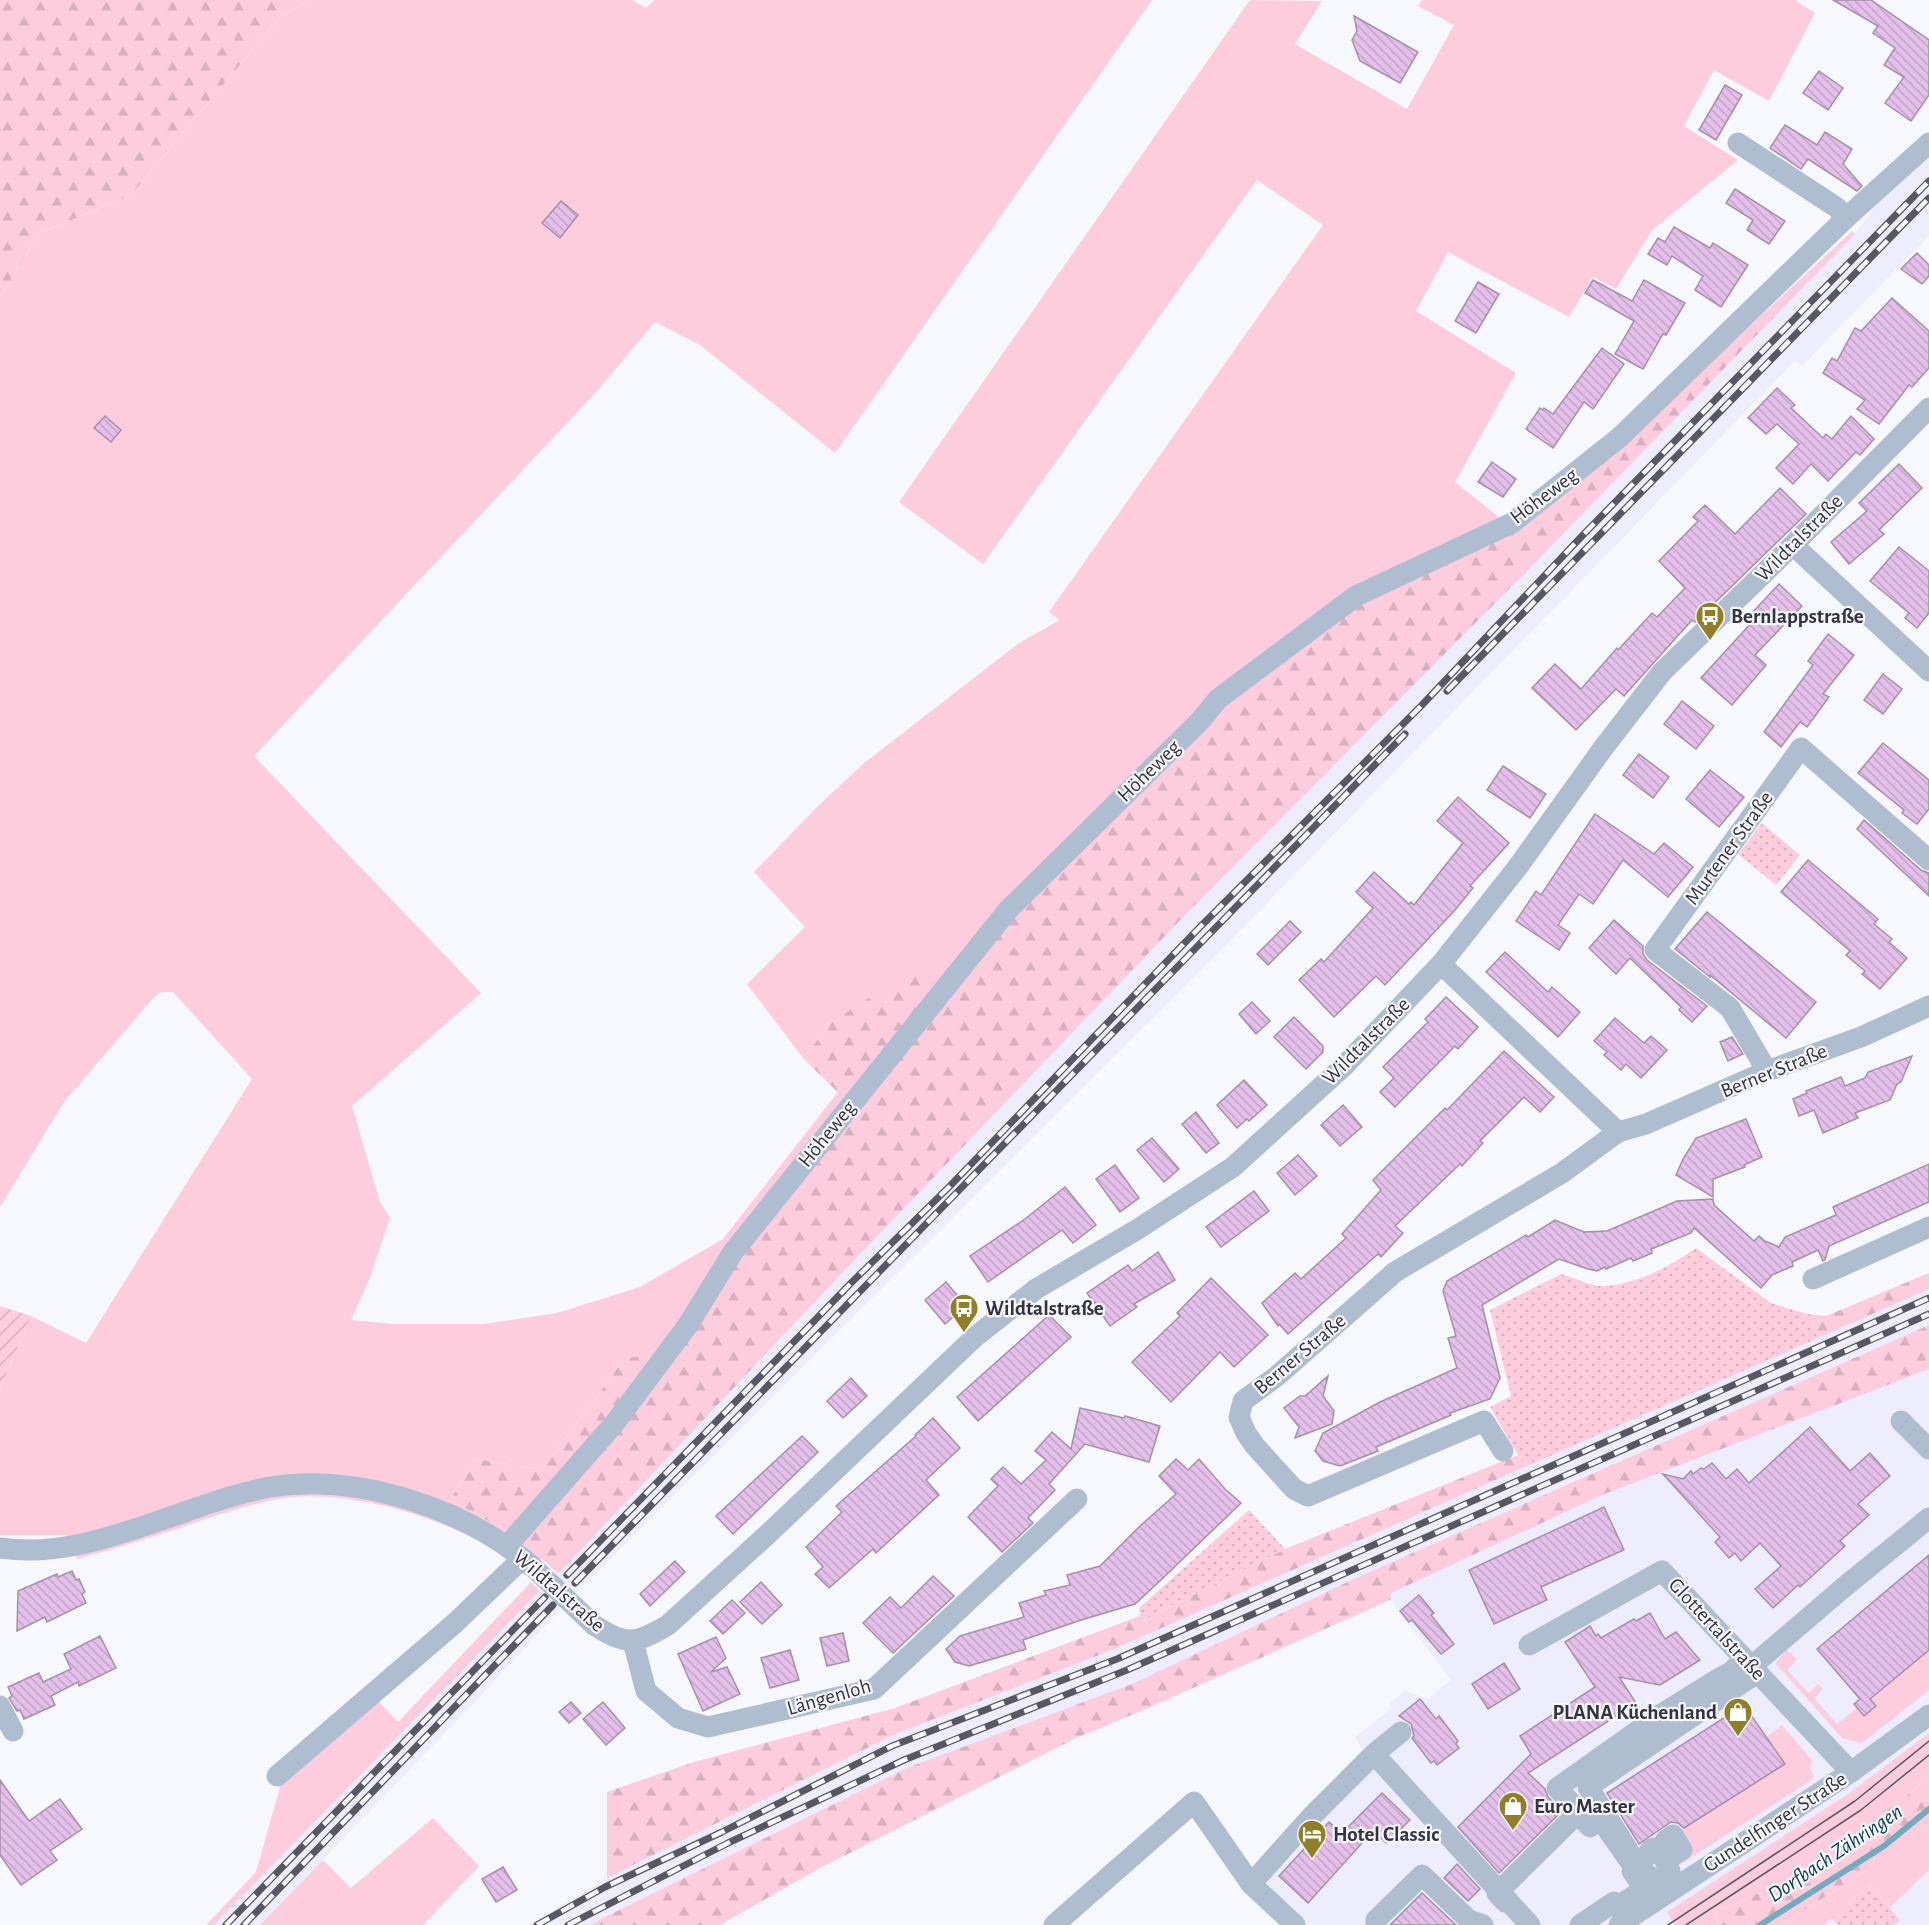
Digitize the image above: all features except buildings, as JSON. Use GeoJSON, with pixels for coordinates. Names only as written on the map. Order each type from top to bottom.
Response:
{"type":"FeatureCollection","features":[{"type":"Feature","properties":{"kind":"street"},"geometry":{"type":"LineString","coordinates":[[1738,143],[1836,207],[1847,217]]}},
{"type":"Feature","properties":{"kind":"street","name":"Höheweg"},"geometry":{"type":"LineString","coordinates":[[278,1776],[455,1623],[521,1557],[614,1424],[688,1326],[733,1252],[1008,910],[1200,721],[1218,699],[1356,596],[1512,523],[1620,437],[1847,217],[1929,143]]}},
{"type":"Feature","properties":{"kind":"street","name":"Wildtalstraße"},"geometry":{"type":"LineString","coordinates":[[0,1548],[11,1550],[71,1547],[122,1533],[232,1496],[269,1487],[306,1484],[343,1485],[377,1490],[410,1500],[485,1532],[521,1557],[594,1625],[616,1638],[633,1641],[651,1635],[668,1625],[768,1534],[975,1337],[1036,1288],[1138,1229],[1233,1167],[1344,1066],[1441,964],[1516,868],[1662,672],[1929,408]]}},
{"type":"Feature","properties":{"kind":"street"},"geometry":{"type":"LineString","coordinates":[[1793,545],[1929,671]]}},
{"type":"Feature","properties":{"kind":"street","name":"Murtener Straße"},"geometry":{"type":"LineString","coordinates":[[1767,1071],[1730,1008],[1655,950],[1801,748],[1929,860]]}},
{"type":"Feature","properties":{"kind":"street"},"geometry":{"type":"LineString","coordinates":[[1441,964],[1618,1132]]}},
{"type":"Feature","properties":{"kind":"street","name":"Berner Straße"},"geometry":{"type":"LineString","coordinates":[[1503,1451],[1484,1421],[1308,1496],[1294,1490],[1255,1446],[1239,1417],[1243,1401],[1277,1376],[1395,1272],[1562,1173],[1618,1132],[1646,1124],[1767,1071],[1861,1037],[1929,1006]]}},
{"type":"Feature","properties":{"kind":"street"},"geometry":{"type":"LineString","coordinates":[[1813,1279],[1929,1227]]}},
{"type":"Feature","properties":{"kind":"street"},"geometry":{"type":"LineString","coordinates":[[1901,1421],[1929,1449]]}},
{"type":"Feature","properties":{"kind":"street","name":"Längenloh"},"geometry":{"type":"LineString","coordinates":[[633,1641],[646,1691],[678,1718],[708,1727],[874,1689],[1077,1499]]}},
{"type":"Feature","properties":{"kind":"street"},"geometry":{"type":"LineString","coordinates":[[1665,1885],[1658,1874],[1633,1863],[1580,1783],[1749,1669],[1929,1518]]}},
{"type":"Feature","properties":{"kind":"street","name":"Glottertalstraße"},"geometry":{"type":"LineString","coordinates":[[1529,1645],[1662,1571],[1749,1669],[1851,1772]]}},
{"type":"Feature","properties":{"kind":"street"},"geometry":{"type":"LineString","coordinates":[[1665,1885],[1670,1871],[1665,1861],[1682,1850],[1673,1835],[1665,1840],[1667,1844],[1656,1851],[1654,1848],[1650,1850],[1652,1853],[1635,1861],[1588,1787],[1750,1677],[1749,1669]]}},
{"type":"Feature","properties":{"kind":"street"},"geometry":{"type":"LineString","coordinates":[[0,1706],[13,1731]]}},
{"type":"Feature","properties":{"kind":"street","name":"Gundelfinger Straße"},"geometry":{"type":"LineString","coordinates":[[1619,1925],[1637,1904],[1665,1885],[1851,1772],[1929,1715]]}},
{"type":"Feature","properties":{"kind":"street"},"geometry":{"type":"LineString","coordinates":[[1251,1884],[1311,1817],[1374,1754],[1401,1732]]}},
{"type":"Feature","properties":{"kind":"street"},"geometry":{"type":"LineString","coordinates":[[1374,1754],[1530,1925]]}},
{"type":"Feature","properties":{"kind":"street"},"geometry":{"type":"LineString","coordinates":[[1054,1925],[1194,1802],[1251,1884],[1295,1925]]}},
{"type":"Feature","properties":{"kind":"street"},"geometry":{"type":"LineString","coordinates":[[1525,1925],[1497,1893],[1573,1818],[1580,1816],[1631,1870],[1641,1884],[1647,1887],[1637,1904],[1617,1907],[1614,1902],[1580,1925]]}},
{"type":"Feature","properties":{"kind":"street"},"geometry":{"type":"LineString","coordinates":[[1376,1925],[1376,1920],[1422,1875],[1469,1920],[1483,1925]]}},
{"type":"Feature","properties":{"kind":"shaded area"},"geometry":{"type":"Polygon","coordinates":[[[1929,155],[1929,236],[1802,366],[1795,361],[1226,945],[560,1609],[492,1684],[260,1925],[214,1925],[558,1574],[1187,913],[1520,578],[1855,234],[1887,190],[1929,155]]]}},
{"type":"Feature","properties":{"kind":"shaded area"},"geometry":{"type":"Polygon","coordinates":[[[1929,1289],[1929,1325],[1356,1578],[1132,1684],[909,1767],[589,1925],[528,1925],[607,1878],[893,1735],[1112,1650],[1929,1289]]]}},
{"type":"Feature","properties":{"kind":"shaded area"},"geometry":{"type":"Polygon","coordinates":[[[1929,1369],[1929,1778],[1694,1925],[1284,1925],[1246,1884],[1365,1755],[1355,1737],[1391,1709],[1389,1703],[1406,1690],[1427,1700],[1451,1680],[1390,1600],[1391,1593],[1602,1495],[1929,1369]]]}},
{"type":"Feature","properties":{"kind":"shaded area"},"geometry":{"type":"Polygon","coordinates":[[[1929,1870],[1929,1925],[1824,1925],[1870,1885],[1890,1907],[1929,1870]]]}},
{"type":"Feature","properties":{"kind":"green space"},"geometry":{"type":"Polygon","coordinates":[[[0,0],[308,0],[279,18],[130,196],[39,233],[0,297],[0,0]]]}},
{"type":"Feature","properties":{"kind":"green space"},"geometry":{"type":"Polygon","coordinates":[[[308,0],[632,0],[646,8],[654,0],[1152,0],[835,453],[700,345],[655,322],[597,391],[254,756],[481,993],[352,1106],[380,1202],[390,1218],[369,1280],[351,1320],[394,1324],[484,1324],[557,1313],[640,1287],[723,1239],[838,1092],[857,1110],[661,1372],[625,1358],[542,1470],[477,1459],[450,1500],[500,1527],[542,1558],[524,1575],[497,1552],[446,1526],[389,1507],[331,1497],[303,1496],[262,1502],[77,1559],[66,1535],[0,1535],[0,1389],[31,1316],[86,1343],[252,1079],[173,992],[162,992],[154,997],[64,1102],[0,1207],[0,297],[39,233],[130,196],[279,18],[308,0]]]}},
{"type":"Feature","properties":{"kind":"green space"},"geometry":{"type":"Polygon","coordinates":[[[1250,0],[1322,1],[1295,44],[1407,109],[1454,25],[1418,6],[1422,0],[1795,0],[1815,13],[1769,101],[1714,70],[1684,126],[1738,160],[1652,230],[1616,289],[1593,277],[1569,317],[1448,252],[1416,311],[1516,373],[1455,482],[1515,530],[955,991],[831,1023],[803,1058],[747,984],[805,927],[754,872],[818,806],[863,764],[1019,643],[1060,620],[1049,612],[1323,225],[1257,180],[983,564],[899,502],[1250,0]]]}},
{"type":"Feature","properties":{"kind":"green space"},"geometry":{"type":"Polygon","coordinates":[[[1852,231],[1855,234],[1520,578],[1187,913],[558,1574],[533,1551],[507,1532],[450,1500],[477,1459],[542,1470],[625,1358],[642,1356],[661,1371],[738,1258],[856,1110],[803,1058],[831,1023],[873,995],[930,971],[955,991],[1015,917],[1226,703],[1353,604],[1515,530],[1626,441],[1852,231]]]}},
{"type":"Feature","properties":{"kind":"green space"},"geometry":{"type":"Polygon","coordinates":[[[1762,823],[1800,855],[1776,885],[1738,854],[1762,823]]]}},
{"type":"Feature","properties":{"kind":"green space"},"geometry":{"type":"Polygon","coordinates":[[[1696,1248],[1771,1303],[1807,1314],[1818,1338],[1525,1467],[1490,1407],[1511,1396],[1490,1310],[1561,1274],[1597,1286],[1615,1285],[1652,1274],[1696,1248]]]}},
{"type":"Feature","properties":{"kind":"green space"},"geometry":{"type":"Polygon","coordinates":[[[1929,1273],[1929,1289],[1818,1338],[1807,1314],[1826,1316],[1929,1273]]]}},
{"type":"Feature","properties":{"kind":"green space"},"geometry":{"type":"Polygon","coordinates":[[[0,1306],[31,1316],[0,1389],[0,1306]]]}},
{"type":"Feature","properties":{"kind":"green space"},"geometry":{"type":"Polygon","coordinates":[[[1929,1325],[1929,1369],[1602,1495],[1391,1593],[1390,1600],[1074,1739],[818,1869],[720,1925],[589,1925],[909,1767],[1132,1684],[1356,1578],[1929,1325]]]}},
{"type":"Feature","properties":{"kind":"green space"},"geometry":{"type":"Polygon","coordinates":[[[1518,1455],[1525,1467],[1112,1650],[893,1735],[607,1878],[607,1792],[694,1762],[895,1708],[1140,1616],[1149,1617],[1285,1549],[1518,1455]]]}},
{"type":"Feature","properties":{"kind":"green space"},"geometry":{"type":"Polygon","coordinates":[[[1249,1510],[1285,1549],[1149,1617],[1140,1616],[1139,1608],[1249,1510]]]}},
{"type":"Feature","properties":{"kind":"green space"},"geometry":{"type":"Polygon","coordinates":[[[531,1582],[540,1591],[214,1925],[206,1925],[256,1872],[284,1773],[370,1692],[398,1722],[531,1582]]]}},
{"type":"Feature","properties":{"kind":"green space"},"geometry":{"type":"Polygon","coordinates":[[[1787,1650],[1797,1659],[1787,1670],[1809,1693],[1818,1684],[1823,1689],[1814,1698],[1837,1724],[1857,1708],[1864,1716],[1876,1706],[1870,1699],[1929,1650],[1929,1690],[1862,1743],[1842,1738],[1775,1663],[1787,1650]]]}},
{"type":"Feature","properties":{"kind":"green space"},"geometry":{"type":"Polygon","coordinates":[[[1782,1725],[1812,1760],[1810,1769],[1814,1776],[1813,1779],[1670,1871],[1673,1835],[1785,1764],[1766,1737],[1782,1725]]]}},
{"type":"Feature","properties":{"kind":"green space"},"geometry":{"type":"Polygon","coordinates":[[[1929,1733],[1929,1778],[1869,1824],[1792,1879],[1713,1913],[1720,1925],[1674,1925],[1667,1912],[1851,1792],[1929,1733]]]}},
{"type":"Feature","properties":{"kind":"green space"},"geometry":{"type":"Polygon","coordinates":[[[1929,1778],[1929,1822],[1860,1874],[1781,1925],[1720,1925],[1713,1913],[1792,1879],[1929,1778]]]}},
{"type":"Feature","properties":{"kind":"green space"},"geometry":{"type":"Polygon","coordinates":[[[433,1818],[479,1866],[423,1925],[260,1925],[323,1860],[351,1888],[433,1818]]]}},
{"type":"Feature","properties":{"kind":"green space"},"geometry":{"type":"Polygon","coordinates":[[[1929,1822],[1929,1870],[1890,1907],[1870,1885],[1824,1925],[1781,1925],[1860,1874],[1929,1822]]]}},
{"type":"Feature","properties":{"kind":"green space"},"geometry":{"type":"Polygon","coordinates":[[[1870,1885],[1900,1920],[1894,1925],[1838,1925],[1832,1918],[1870,1885]]]}},
{"type":"Feature","properties":{"kind":"waterway","name":"Dorfbach Zähringen"},"geometry":{"type":"LineString","coordinates":[[1760,1925],[1884,1846],[1929,1809]]}},
{"type":"Feature","properties":{"kind":"tram line"},"geometry":{"type":"LineString","coordinates":[[1668,1925],[1855,1801],[1929,1741]]}},
{"type":"Feature","properties":{"kind":"tram line"},"geometry":{"type":"LineString","coordinates":[[1686,1925],[1861,1810],[1929,1755]]}},
{"type":"Feature","properties":{"kind":"railway"},"geometry":{"type":"LineString","coordinates":[[567,1575],[852,1282],[949,1187],[1200,927],[1422,705],[1582,536],[1929,181]]}},
{"type":"Feature","properties":{"kind":"railway"},"geometry":{"type":"LineString","coordinates":[[1447,691],[1929,198]]}},
{"type":"Feature","properties":{"kind":"railway"},"geometry":{"type":"LineString","coordinates":[[575,1583],[1405,734]]}},
{"type":"Feature","properties":{"kind":"railway"},"geometry":{"type":"LineString","coordinates":[[537,1925],[605,1887],[722,1832],[892,1746],[1117,1659],[1929,1298]]}},
{"type":"Feature","properties":{"kind":"railway"},"geometry":{"type":"LineString","coordinates":[[568,1925],[728,1843],[904,1760],[1127,1670],[1929,1314]]}},
{"type":"Feature","properties":{"kind":"railway"},"geometry":{"type":"LineString","coordinates":[[226,1925],[545,1597]]}},
{"type":"Feature","properties":{"kind":"railway"},"geometry":{"type":"LineString","coordinates":[[244,1925],[553,1605]]}},
{"type":"Feature","properties":{"kind":"place","name":"Bernlappstraße"},"geometry":{"type":"Point","coordinates":[1710,642]}},
{"type":"Feature","properties":{"kind":"place","name":"Wildtalstraße"},"geometry":{"type":"Point","coordinates":[964,1334]}},
{"type":"Feature","properties":{"kind":"place","name":"PLANA Küchenland"},"geometry":{"type":"Point","coordinates":[1738,1738]}},
{"type":"Feature","properties":{"kind":"place","name":"Euro Master"},"geometry":{"type":"Point","coordinates":[1513,1832]}},
{"type":"Feature","properties":{"kind":"place","name":"Hotel Classic"},"geometry":{"type":"Point","coordinates":[1312,1860]}}]}
